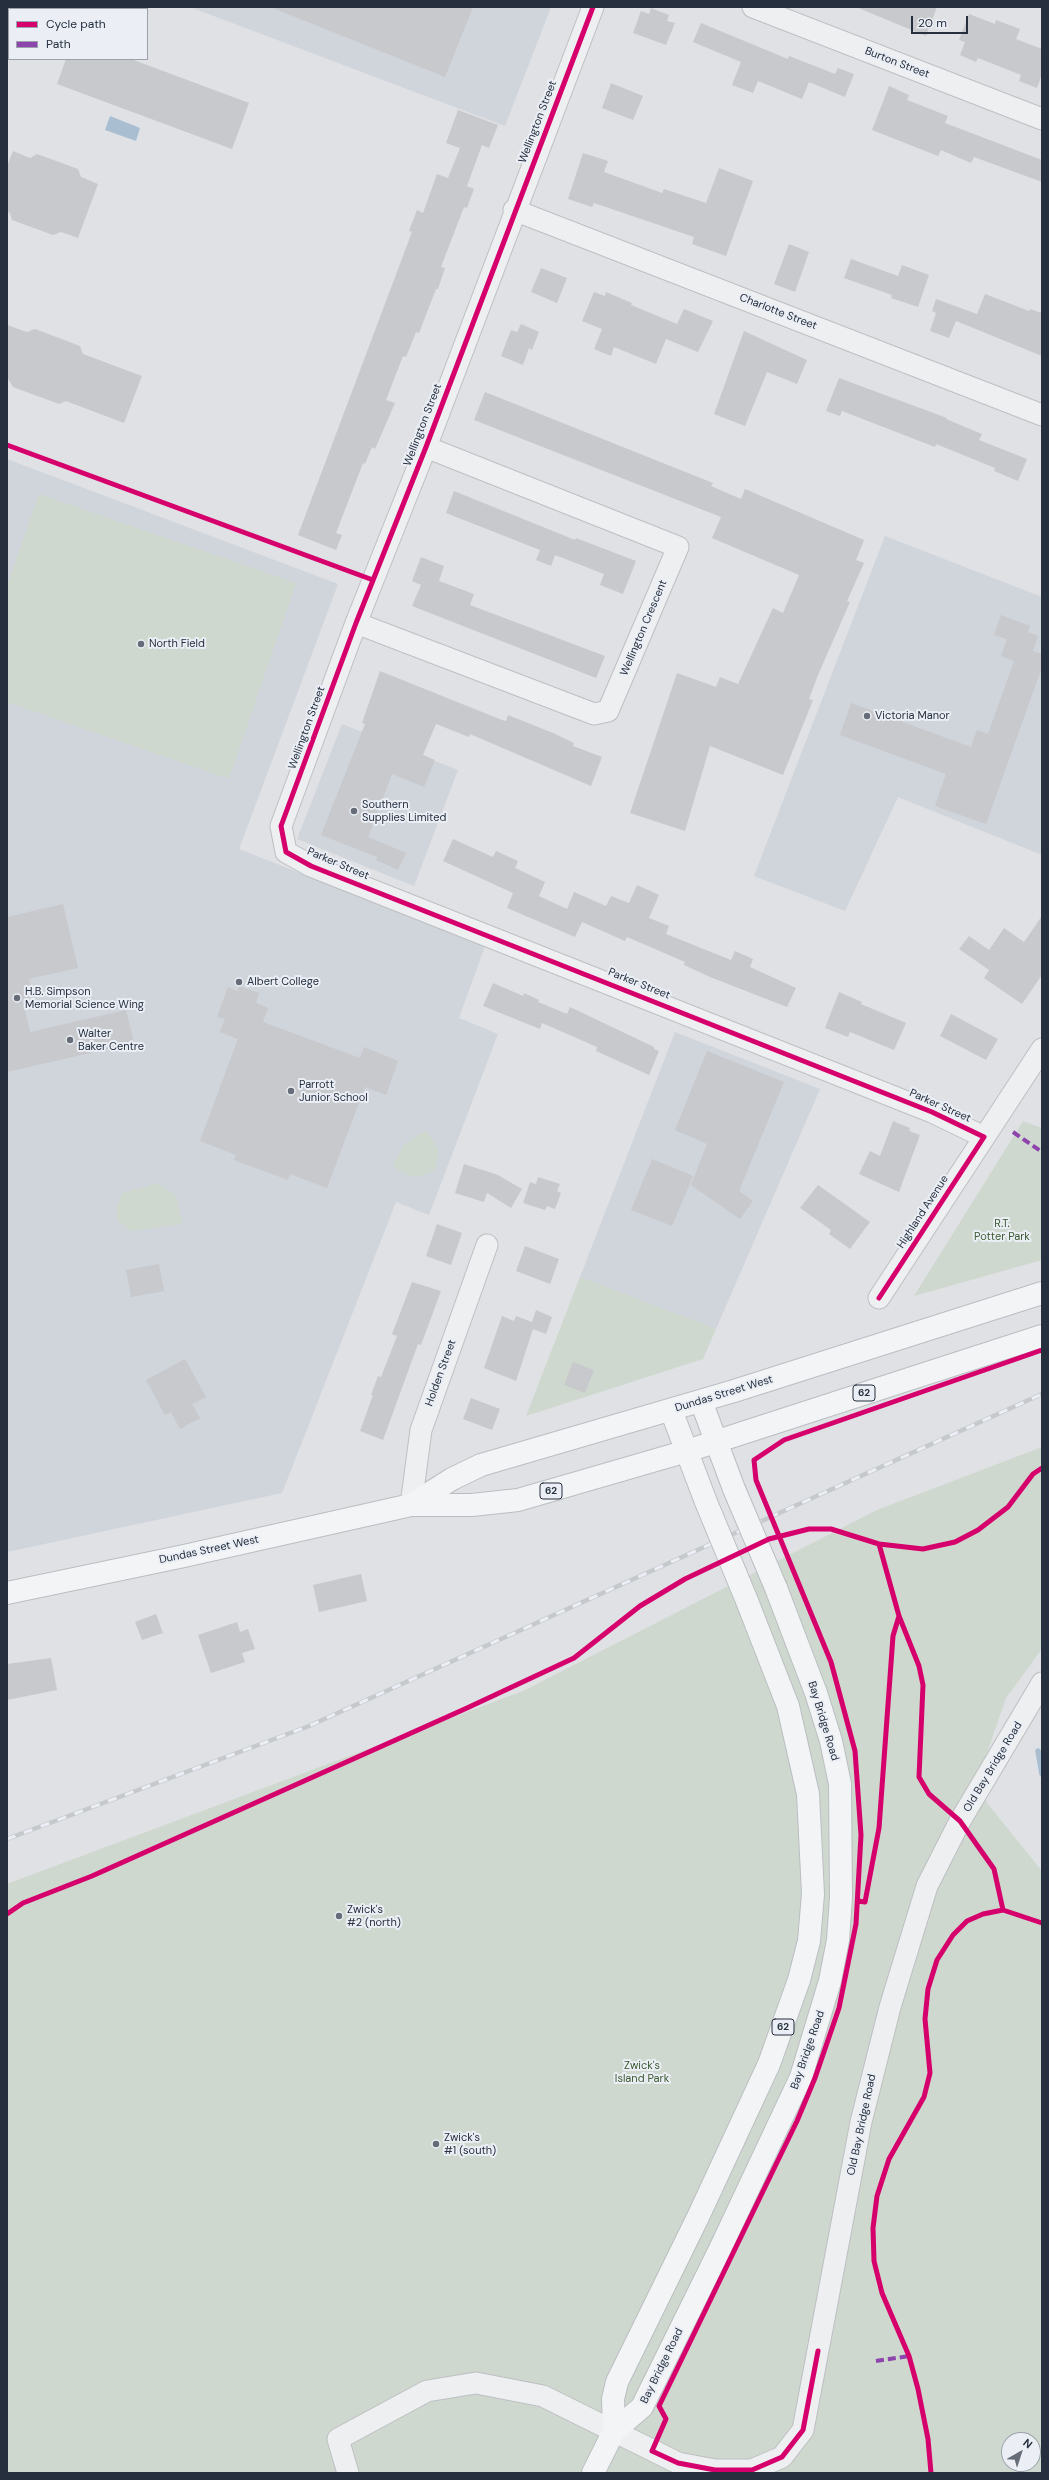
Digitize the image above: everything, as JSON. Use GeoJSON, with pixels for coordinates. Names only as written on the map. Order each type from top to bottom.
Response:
{"type":"FeatureCollection","features":[{"type":"Feature","properties":{"kind":"main road","name":"Dundas Street West"},"geometry":{"type":"LineString","coordinates":[[411,1505],[452,1479],[481,1465],[701,1401],[1042,1293]]}},
{"type":"Feature","properties":{"kind":"main road","name":"Dundas Street West"},"geometry":{"type":"LineString","coordinates":[[7,1593],[184,1556],[411,1505],[472,1505],[518,1500],[687,1451],[1042,1336]]}},
{"type":"Feature","properties":{"kind":"main road","name":"Bay Bridge Road"},"geometry":{"type":"LineString","coordinates":[[614,2431],[642,2408],[720,2249],[801,2077],[830,1981],[838,1940],[841,1897],[840,1784],[831,1741],[816,1693],[776,1588],[734,1489],[701,1401]]}},
{"type":"Feature","properties":{"kind":"main road","name":"62"},"geometry":{"type":"LineString","coordinates":[[593,2473],[614,2431],[613,2399],[617,2382],[702,2210],[770,2064],[799,1980],[809,1941],[813,1894],[808,1794],[788,1706],[706,1502],[671,1410]]}},
{"type":"Feature","properties":{"kind":"street","name":"Wellington Street"},"geometry":{"type":"LineString","coordinates":[[286,852],[281,826],[356,623],[426,447],[514,210],[593,7]]}},
{"type":"Feature","properties":{"kind":"street","name":"Burton Street"},"geometry":{"type":"LineString","coordinates":[[753,7],[1042,119]]}},
{"type":"Feature","properties":{"kind":"street","name":"Charlotte Street"},"geometry":{"type":"LineString","coordinates":[[514,210],[1042,414]]}},
{"type":"Feature","properties":{"kind":"street","name":"Wellington Crescent"},"geometry":{"type":"LineString","coordinates":[[356,623],[594,714],[608,711],[678,547],[426,447]]}},
{"type":"Feature","properties":{"kind":"street","name":"Parker Street"},"geometry":{"type":"LineString","coordinates":[[286,852],[311,866],[471,927],[925,1109],[984,1137]]}},
{"type":"Feature","properties":{"kind":"street","name":"Highland Avenue"},"geometry":{"type":"LineString","coordinates":[[879,1298],[1042,1049]]}},
{"type":"Feature","properties":{"kind":"street","name":"Holden Street"},"geometry":{"type":"LineString","coordinates":[[411,1505],[421,1430],[487,1245]]}},
{"type":"Feature","properties":{"kind":"street","name":"Old Bay Bridge Road"},"geometry":{"type":"LineString","coordinates":[[348,2473],[338,2439],[427,2391],[476,2383],[543,2396],[678,2463],[715,2470],[752,2470],[786,2465],[803,2430],[861,2122],[890,2007],[927,1886],[960,1821],[1042,1683]]}},
{"type":"Feature","properties":{"kind":"shaded area"},"geometry":{"type":"Polygon","coordinates":[[[190,7],[551,7],[505,126],[190,7]]]}},
{"type":"Feature","properties":{"kind":"shaded area","name":"Albert College"},"geometry":{"type":"Polygon","coordinates":[[[7,459],[338,584],[239,849],[485,946],[459,1018],[498,1034],[429,1215],[396,1202],[282,1493],[7,1552],[7,459]]]}},
{"type":"Feature","properties":{"kind":"shaded area"},"geometry":{"type":"Polygon","coordinates":[[[885,536],[1042,597],[1042,855],[898,797],[845,911],[754,876],[885,536]]]}},
{"type":"Feature","properties":{"kind":"shaded area"},"geometry":{"type":"Polygon","coordinates":[[[342,724],[458,770],[414,886],[297,839],[342,724]]]}},
{"type":"Feature","properties":{"kind":"shaded area"},"geometry":{"type":"Polygon","coordinates":[[[675,1032],[820,1089],[716,1329],[580,1277],[675,1032]]]}},
{"type":"Feature","properties":{"kind":"green space","name":"North Field"},"geometry":{"type":"Polygon","coordinates":[[[39,494],[296,583],[229,779],[7,702],[7,586],[39,494]]]}},
{"type":"Feature","properties":{"kind":"green space","name":"R.T. Potter Park"},"geometry":{"type":"Polygon","coordinates":[[[1023,1121],[1042,1128],[1042,1260],[914,1296],[1023,1121]]]}},
{"type":"Feature","properties":{"kind":"green space"},"geometry":{"type":"Polygon","coordinates":[[[426,1130],[438,1149],[436,1170],[420,1176],[409,1176],[392,1166],[405,1144],[426,1130]]]}},
{"type":"Feature","properties":{"kind":"green space"},"geometry":{"type":"Polygon","coordinates":[[[158,1183],[176,1196],[183,1224],[131,1231],[117,1220],[117,1207],[122,1193],[158,1183]]]}},
{"type":"Feature","properties":{"kind":"green space"},"geometry":{"type":"Polygon","coordinates":[[[580,1277],[716,1329],[703,1359],[526,1416],[580,1277]]]}},
{"type":"Feature","properties":{"kind":"green space","name":"Zwick's Island Park"},"geometry":{"type":"Polygon","coordinates":[[[1042,1447],[1042,1649],[1006,1698],[978,1779],[987,1803],[1042,1871],[1042,2473],[7,2473],[7,1884],[523,1691],[877,1510],[1042,1447]]]}},
{"type":"Feature","properties":{"kind":"water"},"geometry":{"type":"Polygon","coordinates":[[[110,116],[140,128],[136,141],[105,130],[110,116]]]}},
{"type":"Feature","properties":{"kind":"building"},"geometry":{"type":"Polygon","coordinates":[[[270,7],[473,7],[445,77],[270,7]]]}},
{"type":"Feature","properties":{"kind":"building"},"geometry":{"type":"Polygon","coordinates":[[[856,7],[937,7],[926,36],[856,7]]]}},
{"type":"Feature","properties":{"kind":"building"},"geometry":{"type":"Polygon","coordinates":[[[651,8],[669,15],[667,21],[675,23],[666,45],[633,33],[641,11],[649,14],[651,8]]]}},
{"type":"Feature","properties":{"kind":"building"},"geometry":{"type":"Polygon","coordinates":[[[969,14],[995,24],[996,20],[1020,29],[1016,39],[1042,49],[1042,74],[1037,88],[1019,81],[1021,75],[978,58],[976,62],[960,55],[965,42],[959,40],[969,14]]]}},
{"type":"Feature","properties":{"kind":"building"},"geometry":{"type":"Polygon","coordinates":[[[701,23],[788,59],[789,56],[835,74],[838,68],[854,74],[845,97],[809,82],[802,99],[758,81],[753,93],[732,85],[741,62],[693,42],[701,23]]]}},
{"type":"Feature","properties":{"kind":"building"},"geometry":{"type":"Polygon","coordinates":[[[66,60],[134,60],[249,103],[232,149],[57,84],[66,60]]]}},
{"type":"Feature","properties":{"kind":"building"},"geometry":{"type":"Polygon","coordinates":[[[611,83],[643,96],[633,120],[602,108],[611,83]]]}},
{"type":"Feature","properties":{"kind":"building"},"geometry":{"type":"Polygon","coordinates":[[[889,86],[909,95],[907,100],[948,116],[945,123],[1042,160],[1042,182],[974,157],[971,163],[941,150],[938,156],[872,130],[889,86]]]}},
{"type":"Feature","properties":{"kind":"building"},"geometry":{"type":"Polygon","coordinates":[[[458,110],[498,125],[489,148],[482,145],[467,186],[474,189],[467,208],[464,207],[441,267],[445,268],[438,289],[436,289],[419,333],[416,332],[406,357],[403,356],[386,400],[395,403],[375,449],[372,447],[365,464],[363,463],[336,533],[342,535],[336,550],[298,535],[412,232],[409,231],[417,210],[423,213],[437,174],[448,178],[460,148],[446,143],[458,110]]]}},
{"type":"Feature","properties":{"kind":"building"},"geometry":{"type":"Polygon","coordinates":[[[13,151],[30,158],[37,154],[78,169],[81,177],[98,184],[78,238],[61,232],[53,235],[12,220],[10,213],[7,212],[7,166],[13,151]]]}},
{"type":"Feature","properties":{"kind":"building"},"geometry":{"type":"Polygon","coordinates":[[[583,153],[608,161],[604,172],[662,193],[664,189],[706,203],[719,168],[753,181],[726,256],[692,244],[694,237],[594,203],[592,207],[568,199],[583,153]]]}},
{"type":"Feature","properties":{"kind":"building"},"geometry":{"type":"Polygon","coordinates":[[[789,244],[809,252],[795,292],[774,284],[789,244]]]}},
{"type":"Feature","properties":{"kind":"building"},"geometry":{"type":"Polygon","coordinates":[[[851,259],[898,276],[902,265],[929,275],[918,307],[891,298],[892,295],[844,278],[851,259]]]}},
{"type":"Feature","properties":{"kind":"building"},"geometry":{"type":"Polygon","coordinates":[[[541,268],[567,278],[557,303],[531,292],[541,268]]]}},
{"type":"Feature","properties":{"kind":"building"},"geometry":{"type":"Polygon","coordinates":[[[594,292],[605,296],[606,292],[632,303],[631,305],[677,324],[684,309],[713,321],[698,352],[666,339],[656,364],[614,347],[611,356],[594,349],[602,329],[582,321],[594,292]]]}},
{"type":"Feature","properties":{"kind":"building"},"geometry":{"type":"Polygon","coordinates":[[[985,294],[1029,311],[1030,309],[1042,313],[1042,356],[956,321],[949,338],[930,331],[936,313],[932,311],[936,299],[977,314],[985,294]]]}},
{"type":"Feature","properties":{"kind":"building"},"geometry":{"type":"Polygon","coordinates":[[[521,324],[539,332],[532,350],[529,348],[523,365],[501,356],[511,330],[517,332],[521,324]]]}},
{"type":"Feature","properties":{"kind":"building"},"geometry":{"type":"Polygon","coordinates":[[[7,325],[27,332],[35,329],[80,346],[83,354],[142,376],[124,423],[66,401],[59,404],[13,387],[7,377],[7,325]]]}},
{"type":"Feature","properties":{"kind":"building"},"geometry":{"type":"Polygon","coordinates":[[[744,331],[807,360],[797,384],[767,372],[745,426],[714,414],[744,331]]]}},
{"type":"Feature","properties":{"kind":"building"},"geometry":{"type":"Polygon","coordinates":[[[839,378],[947,418],[946,419],[982,434],[979,440],[1027,459],[1018,481],[994,471],[995,468],[936,444],[935,447],[842,411],[840,416],[826,411],[839,378]]]}},
{"type":"Feature","properties":{"kind":"building"},"geometry":{"type":"Polygon","coordinates":[[[485,392],[713,483],[711,486],[741,499],[745,489],[864,540],[856,560],[864,563],[847,601],[850,602],[818,675],[809,699],[813,700],[783,775],[710,746],[685,831],[630,813],[677,673],[716,687],[720,677],[738,684],[773,608],[783,613],[799,575],[712,538],[721,517],[474,420],[485,392]]]}},
{"type":"Feature","properties":{"kind":"building"},"geometry":{"type":"Polygon","coordinates":[[[454,491],[575,540],[576,538],[636,561],[623,594],[600,585],[604,574],[555,555],[551,566],[536,560],[540,550],[446,513],[454,491]]]}},
{"type":"Feature","properties":{"kind":"building"},"geometry":{"type":"Polygon","coordinates":[[[421,557],[444,566],[439,581],[474,594],[470,605],[605,656],[596,678],[412,606],[421,585],[412,581],[421,557]]]}},
{"type":"Feature","properties":{"kind":"building","name":"Victoria Manor"},"geometry":{"type":"Polygon","coordinates":[[[1001,615],[1030,626],[1028,632],[1038,636],[1033,651],[1042,654],[1042,667],[986,824],[935,806],[946,774],[840,735],[851,703],[971,747],[977,730],[988,734],[1014,661],[1001,656],[1007,639],[994,635],[1001,615]]]}},
{"type":"Feature","properties":{"kind":"building"},"geometry":{"type":"Polygon","coordinates":[[[380,671],[502,720],[506,721],[508,715],[553,733],[574,743],[573,746],[602,757],[591,786],[470,734],[469,737],[436,724],[423,755],[435,760],[424,787],[392,774],[368,837],[406,853],[398,870],[376,860],[377,857],[321,835],[365,724],[362,723],[380,671]]]}},
{"type":"Feature","properties":{"kind":"building"},"geometry":{"type":"Polygon","coordinates":[[[453,839],[493,857],[496,851],[518,861],[515,868],[545,882],[539,896],[567,909],[574,892],[606,906],[611,896],[629,903],[637,885],[659,895],[649,918],[669,926],[666,934],[731,960],[735,951],[753,959],[750,967],[796,988],[787,1007],[710,977],[684,965],[685,962],[627,937],[625,941],[582,922],[575,937],[507,908],[513,893],[443,861],[453,839]]]}},
{"type":"Feature","properties":{"kind":"building"},"geometry":{"type":"Polygon","coordinates":[[[63,904],[78,968],[29,979],[33,997],[22,999],[30,1032],[126,1010],[134,1043],[7,1072],[7,917],[63,904]]]}},
{"type":"Feature","properties":{"kind":"building"},"geometry":{"type":"Polygon","coordinates":[[[1042,916],[1042,975],[1022,1004],[984,978],[989,970],[959,949],[969,936],[989,950],[1004,928],[1024,942],[1042,916]]]}},
{"type":"Feature","properties":{"kind":"building"},"geometry":{"type":"Polygon","coordinates":[[[493,983],[523,996],[524,993],[539,1000],[538,1002],[567,1014],[570,1007],[654,1047],[654,1049],[659,1051],[649,1075],[596,1051],[597,1047],[542,1023],[540,1029],[483,1006],[493,983]]]}},
{"type":"Feature","properties":{"kind":"building","name":"Parrott Junior School"},"geometry":{"type":"Polygon","coordinates":[[[239,986],[259,993],[256,1003],[268,1008],[263,1022],[360,1058],[364,1047],[398,1061],[386,1095],[365,1087],[327,1188],[290,1174],[288,1180],[234,1160],[236,1155],[200,1141],[238,1039],[220,1032],[225,1019],[217,1017],[228,987],[237,991],[239,986]]]}},
{"type":"Feature","properties":{"kind":"building"},"geometry":{"type":"Polygon","coordinates":[[[839,992],[862,1002],[861,1004],[906,1023],[894,1050],[850,1032],[848,1037],[825,1028],[839,992]]]}},
{"type":"Feature","properties":{"kind":"building"},"geometry":{"type":"Polygon","coordinates":[[[951,1014],[998,1039],[986,1060],[940,1036],[951,1014]]]}},
{"type":"Feature","properties":{"kind":"building"},"geometry":{"type":"Polygon","coordinates":[[[707,1051],[784,1082],[739,1191],[753,1201],[740,1219],[691,1185],[707,1144],[675,1130],[707,1051]]]}},
{"type":"Feature","properties":{"kind":"building"},"geometry":{"type":"Polygon","coordinates":[[[893,1121],[910,1128],[909,1131],[920,1135],[899,1192],[859,1174],[870,1151],[880,1156],[893,1121]]]}},
{"type":"Feature","properties":{"kind":"building"},"geometry":{"type":"Polygon","coordinates":[[[652,1159],[693,1176],[672,1226],[631,1210],[652,1159]]]}},
{"type":"Feature","properties":{"kind":"building"},"geometry":{"type":"Polygon","coordinates":[[[464,1164],[498,1175],[522,1189],[511,1208],[487,1193],[484,1202],[455,1193],[464,1164]]]}},
{"type":"Feature","properties":{"kind":"building"},"geometry":{"type":"Polygon","coordinates":[[[538,1177],[560,1184],[557,1191],[561,1193],[555,1209],[547,1206],[545,1210],[523,1203],[530,1182],[536,1184],[538,1177]]]}},
{"type":"Feature","properties":{"kind":"building"},"geometry":{"type":"Polygon","coordinates":[[[818,1185],[870,1222],[850,1249],[829,1234],[831,1230],[800,1208],[818,1185]]]}},
{"type":"Feature","properties":{"kind":"building"},"geometry":{"type":"Polygon","coordinates":[[[437,1224],[462,1233],[451,1265],[426,1256],[437,1224]]]}},
{"type":"Feature","properties":{"kind":"building"},"geometry":{"type":"Polygon","coordinates":[[[525,1246],[559,1259],[550,1284],[516,1271],[525,1246]]]}},
{"type":"Feature","properties":{"kind":"building"},"geometry":{"type":"Polygon","coordinates":[[[159,1264],[164,1291],[131,1297],[126,1270],[159,1264]]]}},
{"type":"Feature","properties":{"kind":"building"},"geometry":{"type":"Polygon","coordinates":[[[412,1282],[441,1291],[421,1345],[418,1344],[383,1440],[360,1431],[378,1376],[381,1377],[397,1336],[392,1334],[412,1282]]]}},
{"type":"Feature","properties":{"kind":"building"},"geometry":{"type":"Polygon","coordinates":[[[536,1310],[552,1317],[546,1334],[533,1329],[516,1381],[484,1368],[502,1316],[514,1321],[516,1316],[532,1322],[536,1310]]]}},
{"type":"Feature","properties":{"kind":"building"},"geometry":{"type":"Polygon","coordinates":[[[185,1359],[206,1397],[192,1404],[200,1418],[180,1429],[171,1412],[165,1415],[146,1380],[185,1359]]]}},
{"type":"Feature","properties":{"kind":"building"},"geometry":{"type":"Polygon","coordinates":[[[573,1362],[594,1370],[585,1393],[564,1385],[573,1362]]]}},
{"type":"Feature","properties":{"kind":"building"},"geometry":{"type":"Polygon","coordinates":[[[471,1398],[500,1409],[492,1430],[463,1419],[471,1398]]]}},
{"type":"Feature","properties":{"kind":"building"},"geometry":{"type":"Polygon","coordinates":[[[361,1574],[367,1601],[319,1612],[313,1585],[361,1574]]]}},
{"type":"Feature","properties":{"kind":"building"},"geometry":{"type":"Polygon","coordinates":[[[156,1614],[163,1633],[142,1640],[135,1622],[156,1614]]]}},
{"type":"Feature","properties":{"kind":"building"},"geometry":{"type":"Polygon","coordinates":[[[237,1622],[240,1632],[248,1629],[255,1649],[242,1653],[245,1662],[211,1673],[198,1635],[237,1622]]]}},
{"type":"Feature","properties":{"kind":"building"},"geometry":{"type":"Polygon","coordinates":[[[51,1658],[57,1690],[7,1700],[7,1664],[51,1658]]]}},
{"type":"Feature","properties":{"kind":"waterway"},"geometry":{"type":"LineString","coordinates":[[1038,1751],[1042,1774]]}},
{"type":"Feature","properties":{"kind":"railway"},"geometry":{"type":"LineString","coordinates":[[7,1839],[309,1726],[1042,1394]]}},
{"type":"Feature","properties":{"kind":"marked path"},"geometry":{"type":"LineString","coordinates":[[1013,1132],[1042,1152]]}},
{"type":"Feature","properties":{"kind":"marked path"},"geometry":{"type":"LineString","coordinates":[[876,2361],[909,2356]]}},
{"type":"Feature","properties":{"kind":"cycle path"},"geometry":{"type":"LineString","coordinates":[[593,7],[426,447],[356,623],[281,826],[286,852],[311,866],[932,1112],[984,1137],[879,1298]]}},
{"type":"Feature","properties":{"kind":"cycle path"},"geometry":{"type":"LineString","coordinates":[[7,445],[373,580]]}},
{"type":"Feature","properties":{"kind":"cycle path"},"geometry":{"type":"LineString","coordinates":[[818,2351],[803,2430],[782,2457],[752,2470],[715,2470],[678,2463],[652,2451],[666,2419],[659,2406],[797,2121],[815,2078],[839,2008],[856,1924],[861,1835],[855,1751],[831,1662],[756,1480],[754,1460],[784,1440],[1042,1350]]}},
{"type":"Feature","properties":{"kind":"cycle path"},"geometry":{"type":"LineString","coordinates":[[7,1914],[23,1903],[92,1876],[467,1708],[574,1658],[640,1606],[685,1579],[769,1539],[809,1529],[831,1529],[879,1544],[923,1549],[955,1542],[978,1530],[1008,1507],[1033,1474],[1042,1468]]}},
{"type":"Feature","properties":{"kind":"cycle path"},"geometry":{"type":"LineString","coordinates":[[879,1544],[899,1616],[919,1666],[923,1685],[919,1777],[929,1794],[960,1821],[994,1869],[1003,1910]]}},
{"type":"Feature","properties":{"kind":"cycle path"},"geometry":{"type":"LineString","coordinates":[[858,1901],[865,1902],[879,1828],[893,1636],[899,1616]]}},
{"type":"Feature","properties":{"kind":"cycle path"},"geometry":{"type":"LineString","coordinates":[[931,2473],[928,2439],[918,2389],[909,2356],[882,2293],[874,2261],[873,2228],[877,2196],[889,2159],[924,2097],[930,2073],[925,2019],[928,1989],[937,1960],[953,1935],[967,1921],[983,1914],[1003,1910],[1042,1923]]}},
{"type":"Feature","properties":{"kind":"place","name":"North Field"},"geometry":{"type":"Point","coordinates":[141,644]}},
{"type":"Feature","properties":{"kind":"place","name":"Victoria Manor"},"geometry":{"type":"Point","coordinates":[867,716]}},
{"type":"Feature","properties":{"kind":"place","name":"Southern Supplies Limited"},"geometry":{"type":"Point","coordinates":[354,811]}},
{"type":"Feature","properties":{"kind":"place","name":"Albert College"},"geometry":{"type":"Point","coordinates":[239,982]}},
{"type":"Feature","properties":{"kind":"place","name":"H.B. Simpson Memorial Science Wing"},"geometry":{"type":"Point","coordinates":[17,998]}},
{"type":"Feature","properties":{"kind":"place","name":"Walter Baker Centre"},"geometry":{"type":"Point","coordinates":[70,1040]}},
{"type":"Feature","properties":{"kind":"place","name":"Parrott Junior School"},"geometry":{"type":"Point","coordinates":[291,1091]}},
{"type":"Feature","properties":{"kind":"place","name":"Zwick's #2 (north)"},"geometry":{"type":"Point","coordinates":[339,1916]}},
{"type":"Feature","properties":{"kind":"place","name":"Zwick's #1 (south)"},"geometry":{"type":"Point","coordinates":[436,2144]}}]}
